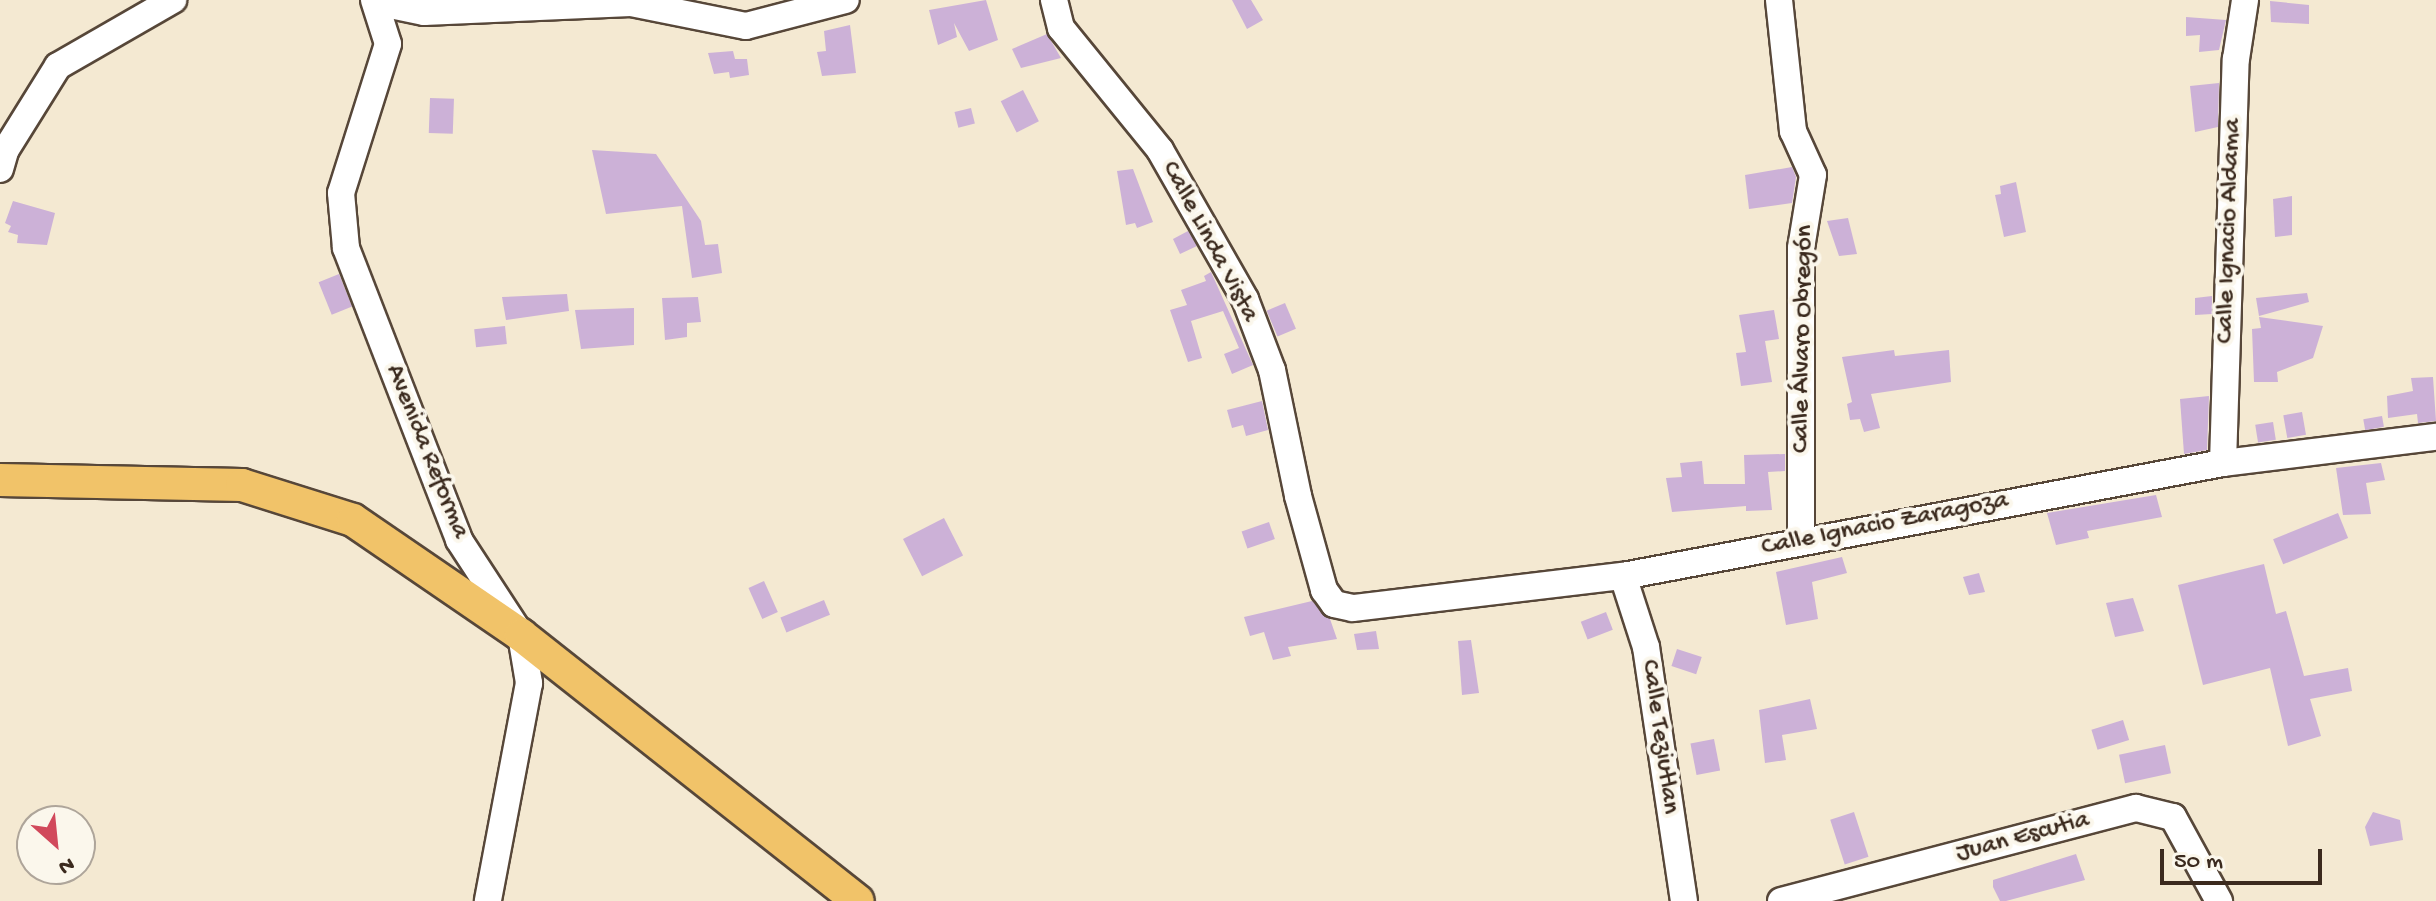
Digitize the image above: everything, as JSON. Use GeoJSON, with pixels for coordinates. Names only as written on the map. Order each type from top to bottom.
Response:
{"type":"FeatureCollection","features":[{"type":"Feature","properties":{"kind":"main road"},"geometry":{"type":"LineString","coordinates":[[0,480],[242,485],[353,520],[521,635],[858,901]]}},
{"type":"Feature","properties":{"kind":"street"},"geometry":{"type":"LineString","coordinates":[[0,169],[5,151],[58,66],[173,0]]}},
{"type":"Feature","properties":{"kind":"street"},"geometry":{"type":"LineString","coordinates":[[375,1],[424,12],[631,3],[746,26],[846,0]]}},
{"type":"Feature","properties":{"kind":"street","name":"Calle Linda Vista"},"geometry":{"type":"LineString","coordinates":[[1054,0],[1061,28],[1160,150],[1245,299],[1272,370],[1298,496],[1324,590],[1334,604]]}},
{"type":"Feature","properties":{"kind":"street","name":"Calle Álvaro Obregón"},"geometry":{"type":"LineString","coordinates":[[1779,0],[1793,131],[1813,175],[1801,248],[1801,540]]}},
{"type":"Feature","properties":{"kind":"street","name":"Calle Ignacio Aldama"},"geometry":{"type":"LineString","coordinates":[[2223,463],[2236,59],[2245,0]]}},
{"type":"Feature","properties":{"kind":"street","name":"Avenida Reforma"},"geometry":{"type":"LineString","coordinates":[[375,1],[388,44],[341,193],[346,248],[459,540],[521,635],[529,683],[488,901]]}},
{"type":"Feature","properties":{"kind":"street","name":"Calle Ignacio Zaragoza"},"geometry":{"type":"LineString","coordinates":[[1334,604],[1353,608],[1623,576],[1801,540],[2223,463],[2436,437]]}},
{"type":"Feature","properties":{"kind":"street","name":"Calle Teziutlan"},"geometry":{"type":"LineString","coordinates":[[1623,576],[1646,647],[1684,901]]}},
{"type":"Feature","properties":{"kind":"street","name":"Juan Escutia"},"geometry":{"type":"LineString","coordinates":[[1781,901],[2136,808],[2173,817],[2219,901]]}},
{"type":"Feature","properties":{"kind":"building"},"geometry":{"type":"Polygon","coordinates":[[[986,0],[998,40],[969,51],[954,23],[957,37],[938,45],[929,10],[986,0]]]}},
{"type":"Feature","properties":{"kind":"building"},"geometry":{"type":"Polygon","coordinates":[[[1232,0],[1251,0],[1263,20],[1247,29],[1232,0]]]}},
{"type":"Feature","properties":{"kind":"building"},"geometry":{"type":"Polygon","coordinates":[[[2270,1],[2309,5],[2309,24],[2271,22],[2270,1]]]}},
{"type":"Feature","properties":{"kind":"building"},"geometry":{"type":"Polygon","coordinates":[[[2186,17],[2226,20],[2219,50],[2199,52],[2200,35],[2186,36],[2186,17]]]}},
{"type":"Feature","properties":{"kind":"building"},"geometry":{"type":"Polygon","coordinates":[[[850,25],[856,73],[822,76],[817,52],[826,51],[824,31],[850,25]]]}},
{"type":"Feature","properties":{"kind":"building"},"geometry":{"type":"Polygon","coordinates":[[[1047,34],[1061,58],[1021,68],[1012,49],[1047,34]]]}},
{"type":"Feature","properties":{"kind":"building"},"geometry":{"type":"Polygon","coordinates":[[[733,51],[735,59],[747,59],[749,75],[730,78],[729,72],[714,74],[708,53],[733,51]]]}},
{"type":"Feature","properties":{"kind":"building"},"geometry":{"type":"Polygon","coordinates":[[[2219,83],[2218,127],[2195,132],[2190,86],[2219,83]]]}},
{"type":"Feature","properties":{"kind":"building"},"geometry":{"type":"Polygon","coordinates":[[[1023,90],[1039,121],[1017,133],[1001,101],[1023,90]]]}},
{"type":"Feature","properties":{"kind":"building"},"geometry":{"type":"Polygon","coordinates":[[[430,98],[454,99],[453,134],[429,133],[430,98]]]}},
{"type":"Feature","properties":{"kind":"building"},"geometry":{"type":"Polygon","coordinates":[[[971,108],[975,124],[958,128],[955,112],[971,108]]]}},
{"type":"Feature","properties":{"kind":"building"},"geometry":{"type":"Polygon","coordinates":[[[592,150],[656,154],[701,221],[705,245],[718,244],[722,273],[692,278],[682,206],[606,214],[592,150]]]}},
{"type":"Feature","properties":{"kind":"building"},"geometry":{"type":"Polygon","coordinates":[[[1792,167],[1796,177],[1792,203],[1749,209],[1745,175],[1792,167]]]}},
{"type":"Feature","properties":{"kind":"building"},"geometry":{"type":"Polygon","coordinates":[[[1133,169],[1153,222],[1137,228],[1135,223],[1126,225],[1117,171],[1133,169]]]}},
{"type":"Feature","properties":{"kind":"building"},"geometry":{"type":"Polygon","coordinates":[[[2016,182],[2026,232],[2004,237],[1995,195],[2001,194],[2000,186],[2016,182]]]}},
{"type":"Feature","properties":{"kind":"building"},"geometry":{"type":"Polygon","coordinates":[[[2292,196],[2292,235],[2275,237],[2273,199],[2292,196]]]}},
{"type":"Feature","properties":{"kind":"building"},"geometry":{"type":"Polygon","coordinates":[[[13,201],[55,213],[47,245],[17,243],[18,235],[8,232],[11,226],[5,223],[13,201]]]}},
{"type":"Feature","properties":{"kind":"building"},"geometry":{"type":"Polygon","coordinates":[[[1848,218],[1857,254],[1839,256],[1827,221],[1848,218]]]}},
{"type":"Feature","properties":{"kind":"building"},"geometry":{"type":"Polygon","coordinates":[[[1188,231],[1197,246],[1180,254],[1173,239],[1188,231]]]}},
{"type":"Feature","properties":{"kind":"building"},"geometry":{"type":"Polygon","coordinates":[[[1211,272],[1253,365],[1232,374],[1224,354],[1239,348],[1223,311],[1191,321],[1202,358],[1188,362],[1170,310],[1187,305],[1181,290],[1206,281],[1204,276],[1211,272]]]}},
{"type":"Feature","properties":{"kind":"building"},"geometry":{"type":"Polygon","coordinates":[[[339,274],[352,306],[332,315],[319,282],[339,274]]]}},
{"type":"Feature","properties":{"kind":"building"},"geometry":{"type":"Polygon","coordinates":[[[2307,293],[2309,302],[2259,316],[2256,298],[2307,293]]]}},
{"type":"Feature","properties":{"kind":"building"},"geometry":{"type":"Polygon","coordinates":[[[567,294],[569,311],[506,320],[502,297],[567,294]]]}},
{"type":"Feature","properties":{"kind":"building"},"geometry":{"type":"Polygon","coordinates":[[[2212,296],[2212,314],[2195,315],[2195,298],[2212,296]]]}},
{"type":"Feature","properties":{"kind":"building"},"geometry":{"type":"Polygon","coordinates":[[[698,297],[701,322],[687,323],[687,337],[665,340],[662,298],[698,297]]]}},
{"type":"Feature","properties":{"kind":"building"},"geometry":{"type":"Polygon","coordinates":[[[1285,303],[1296,329],[1278,337],[1267,311],[1285,303]]]}},
{"type":"Feature","properties":{"kind":"building"},"geometry":{"type":"Polygon","coordinates":[[[634,308],[634,345],[581,349],[575,310],[634,308]]]}},
{"type":"Feature","properties":{"kind":"building"},"geometry":{"type":"Polygon","coordinates":[[[1774,310],[1779,339],[1765,341],[1772,382],[1741,386],[1736,353],[1746,352],[1739,315],[1774,310]]]}},
{"type":"Feature","properties":{"kind":"building"},"geometry":{"type":"Polygon","coordinates":[[[2259,317],[2323,326],[2313,358],[2277,372],[2278,382],[2254,382],[2252,329],[2261,328],[2259,317]]]}},
{"type":"Feature","properties":{"kind":"building"},"geometry":{"type":"Polygon","coordinates":[[[505,326],[507,344],[476,347],[474,329],[505,326]]]}},
{"type":"Feature","properties":{"kind":"building"},"geometry":{"type":"Polygon","coordinates":[[[1894,350],[1895,356],[1949,350],[1951,382],[1871,394],[1880,428],[1864,432],[1860,419],[1850,420],[1847,404],[1852,402],[1842,357],[1894,350]]]}},
{"type":"Feature","properties":{"kind":"building"},"geometry":{"type":"Polygon","coordinates":[[[2433,377],[2436,421],[2418,423],[2417,414],[2388,418],[2387,396],[2413,391],[2411,378],[2433,377]]]}},
{"type":"Feature","properties":{"kind":"building"},"geometry":{"type":"Polygon","coordinates":[[[2209,396],[2207,450],[2184,454],[2180,399],[2209,396]]]}},
{"type":"Feature","properties":{"kind":"building"},"geometry":{"type":"Polygon","coordinates":[[[1262,401],[1268,430],[1246,436],[1243,425],[1232,428],[1227,410],[1262,401]]]}},
{"type":"Feature","properties":{"kind":"building"},"geometry":{"type":"Polygon","coordinates":[[[2302,412],[2306,435],[2287,438],[2283,415],[2302,412]]]}},
{"type":"Feature","properties":{"kind":"building"},"geometry":{"type":"Polygon","coordinates":[[[2382,416],[2384,427],[2365,430],[2363,419],[2382,416]]]}},
{"type":"Feature","properties":{"kind":"building"},"geometry":{"type":"Polygon","coordinates":[[[2273,422],[2276,440],[2258,443],[2255,425],[2273,422]]]}},
{"type":"Feature","properties":{"kind":"building"},"geometry":{"type":"Polygon","coordinates":[[[1785,454],[1785,471],[1768,472],[1772,510],[1746,511],[1746,506],[1672,512],[1666,478],[1682,477],[1680,463],[1702,461],[1704,484],[1745,484],[1744,455],[1785,454]]]}},
{"type":"Feature","properties":{"kind":"building"},"geometry":{"type":"Polygon","coordinates":[[[2381,463],[2385,480],[2366,483],[2371,514],[2343,515],[2336,468],[2381,463]]]}},
{"type":"Feature","properties":{"kind":"building"},"geometry":{"type":"Polygon","coordinates":[[[2156,495],[2162,517],[2087,531],[2089,538],[2056,545],[2047,513],[2156,495]]]}},
{"type":"Feature","properties":{"kind":"building"},"geometry":{"type":"Polygon","coordinates":[[[2338,513],[2348,538],[2283,564],[2273,539],[2338,513]]]}},
{"type":"Feature","properties":{"kind":"building"},"geometry":{"type":"Polygon","coordinates":[[[944,518],[963,555],[922,576],[903,539],[944,518]]]}},
{"type":"Feature","properties":{"kind":"building"},"geometry":{"type":"Polygon","coordinates":[[[1269,522],[1275,539],[1247,548],[1242,531],[1269,522]]]}},
{"type":"Feature","properties":{"kind":"building"},"geometry":{"type":"Polygon","coordinates":[[[1842,557],[1847,573],[1812,582],[1818,619],[1786,625],[1776,572],[1842,557]]]}},
{"type":"Feature","properties":{"kind":"building"},"geometry":{"type":"Polygon","coordinates":[[[2264,564],[2276,614],[2286,611],[2304,676],[2348,668],[2352,691],[2310,699],[2321,736],[2288,746],[2270,668],[2203,685],[2178,585],[2264,564]]]}},
{"type":"Feature","properties":{"kind":"building"},"geometry":{"type":"Polygon","coordinates":[[[1979,573],[1985,592],[1969,595],[1963,577],[1979,573]]]}},
{"type":"Feature","properties":{"kind":"building"},"geometry":{"type":"Polygon","coordinates":[[[764,581],[778,612],[762,619],[748,588],[764,581]]]}},
{"type":"Feature","properties":{"kind":"building"},"geometry":{"type":"Polygon","coordinates":[[[2133,598],[2144,631],[2115,637],[2106,603],[2133,598]]]}},
{"type":"Feature","properties":{"kind":"building"},"geometry":{"type":"Polygon","coordinates":[[[824,600],[830,615],[786,632],[780,618],[824,600]]]}},
{"type":"Feature","properties":{"kind":"building"},"geometry":{"type":"Polygon","coordinates":[[[1312,601],[1330,619],[1337,639],[1288,647],[1291,656],[1273,660],[1264,632],[1250,636],[1244,617],[1312,601]]]}},
{"type":"Feature","properties":{"kind":"building"},"geometry":{"type":"Polygon","coordinates":[[[1606,612],[1613,630],[1588,639],[1581,622],[1606,612]]]}},
{"type":"Feature","properties":{"kind":"building"},"geometry":{"type":"Polygon","coordinates":[[[1376,631],[1379,649],[1357,650],[1354,634],[1376,631]]]}},
{"type":"Feature","properties":{"kind":"building"},"geometry":{"type":"Polygon","coordinates":[[[1471,640],[1479,693],[1462,695],[1458,641],[1471,640]]]}},
{"type":"Feature","properties":{"kind":"building"},"geometry":{"type":"Polygon","coordinates":[[[1677,649],[1702,657],[1696,674],[1671,666],[1677,649]]]}},
{"type":"Feature","properties":{"kind":"building"},"geometry":{"type":"Polygon","coordinates":[[[1810,699],[1817,729],[1782,735],[1786,760],[1765,763],[1759,710],[1810,699]]]}},
{"type":"Feature","properties":{"kind":"building"},"geometry":{"type":"Polygon","coordinates":[[[2123,720],[2129,740],[2098,750],[2091,730],[2123,720]]]}},
{"type":"Feature","properties":{"kind":"building"},"geometry":{"type":"Polygon","coordinates":[[[1714,739],[1720,770],[1697,775],[1690,744],[1714,739]]]}},
{"type":"Feature","properties":{"kind":"building"},"geometry":{"type":"Polygon","coordinates":[[[2165,745],[2171,773],[2125,783],[2119,755],[2165,745]]]}},
{"type":"Feature","properties":{"kind":"building"},"geometry":{"type":"Polygon","coordinates":[[[1854,812],[1869,857],[1845,864],[1830,820],[1854,812]]]}},
{"type":"Feature","properties":{"kind":"building"},"geometry":{"type":"Polygon","coordinates":[[[2373,812],[2400,820],[2403,840],[2370,846],[2365,827],[2373,812]]]}},
{"type":"Feature","properties":{"kind":"building"},"geometry":{"type":"Polygon","coordinates":[[[2076,854],[2085,880],[2000,901],[1993,880],[2076,854]]]}}]}
